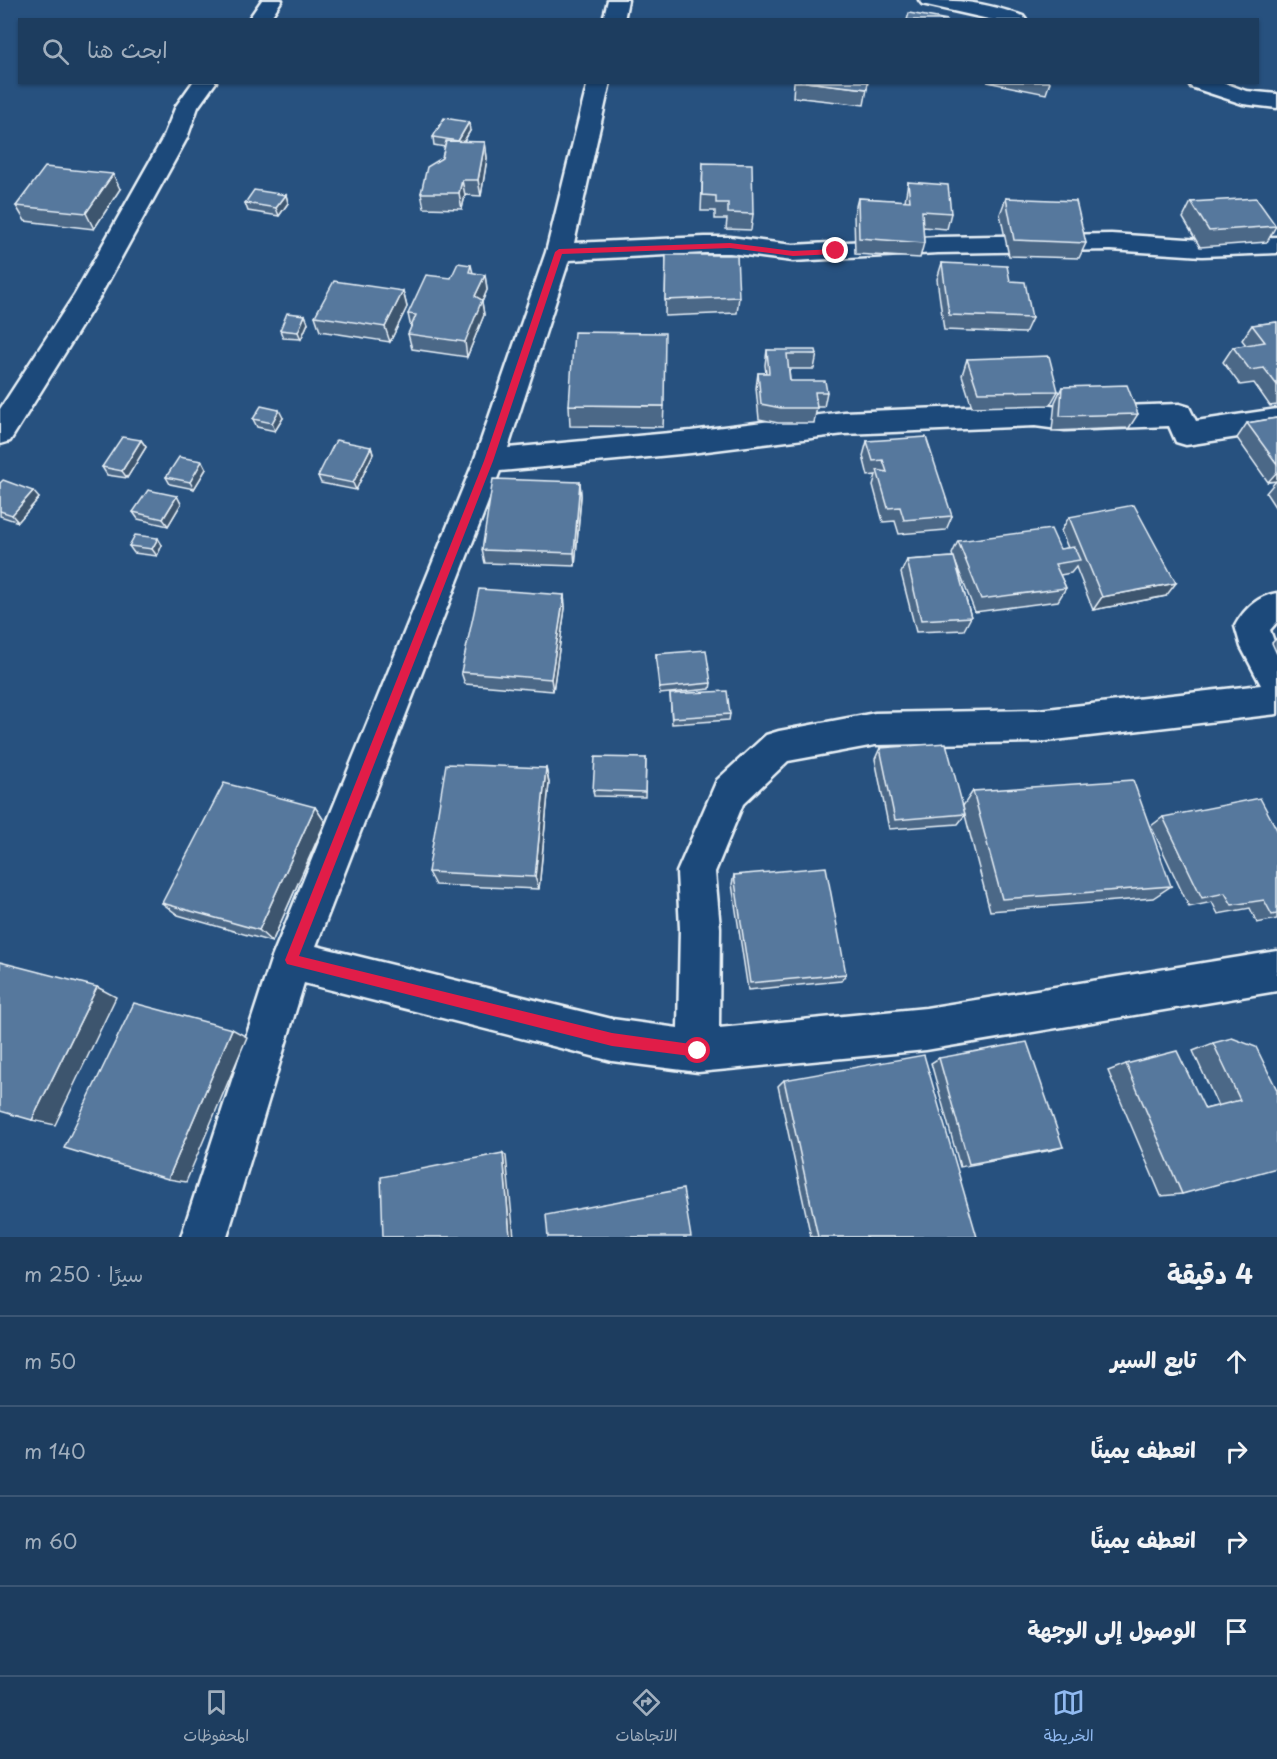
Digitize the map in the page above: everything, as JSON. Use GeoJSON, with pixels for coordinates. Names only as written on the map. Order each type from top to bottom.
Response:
{"type":"FeatureCollection","features":[{"type":"Feature","properties":{"kind":"street"},"geometry":{"type":"LineString","coordinates":[[259,18],[272,0]]}},
{"type":"Feature","properties":{"kind":"street"},"geometry":{"type":"LineString","coordinates":[[614,18],[618,0]]}},
{"type":"Feature","properties":{"kind":"street"},"geometry":{"type":"LineString","coordinates":[[929,0],[985,10],[1010,18]]}},
{"type":"Feature","properties":{"kind":"street"},"geometry":{"type":"LineString","coordinates":[[0,433],[86,298],[175,138],[187,106],[204,84]]}},
{"type":"Feature","properties":{"kind":"street"},"geometry":{"type":"LineString","coordinates":[[204,1237],[291,960],[489,461],[559,252],[599,84]]}},
{"type":"Feature","properties":{"kind":"street"},"geometry":{"type":"LineString","coordinates":[[1205,84],[1243,97],[1277,101]]}},
{"type":"Feature","properties":{"kind":"street"},"geometry":{"type":"LineString","coordinates":[[559,252],[713,245],[793,253],[938,245],[1111,243],[1202,248],[1277,245]]}},
{"type":"Feature","properties":{"kind":"street"},"geometry":{"type":"LineString","coordinates":[[489,461],[691,442],[814,425],[907,420],[1035,415],[1065,418],[1179,415],[1186,434],[1277,420]]}},
{"type":"Feature","properties":{"kind":"street"},"geometry":{"type":"LineString","coordinates":[[1277,607],[1270,608],[1252,626],[1258,647],[1277,682]]}},
{"type":"Feature","properties":{"kind":"street"},"geometry":{"type":"LineString","coordinates":[[698,1051],[700,928],[696,872],[730,792],[779,747],[875,729],[1038,726],[1277,699]]}},
{"type":"Feature","properties":{"kind":"street"},"geometry":{"type":"LineString","coordinates":[[291,960],[612,1040],[698,1051],[926,1029],[1277,971]]}},
{"type":"Feature","properties":{"kind":"building"},"geometry":{"type":"Polygon","coordinates":[[[909,13],[937,18],[908,18],[909,13]]]}},
{"type":"Feature","properties":{"kind":"building"},"geometry":{"type":"Polygon","coordinates":[[[823,84],[868,84],[867,89],[823,84]]]}},
{"type":"Feature","properties":{"kind":"building"},"geometry":{"type":"Polygon","coordinates":[[[444,118],[469,122],[458,141],[433,137],[444,118]]]}},
{"type":"Feature","properties":{"kind":"building"},"geometry":{"type":"Polygon","coordinates":[[[446,141],[485,142],[478,180],[462,180],[459,193],[421,193],[427,167],[442,158],[446,141]]]}},
{"type":"Feature","properties":{"kind":"building"},"geometry":{"type":"Polygon","coordinates":[[[703,163],[752,164],[753,214],[728,213],[728,203],[716,203],[716,196],[702,195],[703,163]]]}},
{"type":"Feature","properties":{"kind":"building"},"geometry":{"type":"Polygon","coordinates":[[[45,167],[113,174],[86,213],[16,206],[45,167]]]}},
{"type":"Feature","properties":{"kind":"building"},"geometry":{"type":"Polygon","coordinates":[[[908,182],[948,185],[951,213],[922,211],[924,243],[859,238],[858,198],[910,201],[908,182]]]}},
{"type":"Feature","properties":{"kind":"building"},"geometry":{"type":"Polygon","coordinates":[[[254,190],[286,195],[276,208],[245,203],[254,190]]]}},
{"type":"Feature","properties":{"kind":"building"},"geometry":{"type":"Polygon","coordinates":[[[1006,198],[1076,201],[1086,243],[1014,240],[1006,198]]]}},
{"type":"Feature","properties":{"kind":"building"},"geometry":{"type":"Polygon","coordinates":[[[1256,198],[1276,226],[1209,231],[1191,202],[1256,198]]]}},
{"type":"Feature","properties":{"kind":"building"},"geometry":{"type":"Polygon","coordinates":[[[666,255],[737,255],[739,297],[665,300],[666,255]]]}},
{"type":"Feature","properties":{"kind":"building"},"geometry":{"type":"Polygon","coordinates":[[[458,263],[471,265],[469,272],[485,275],[475,296],[482,300],[465,342],[408,334],[416,315],[408,314],[426,275],[451,278],[458,263]]]}},
{"type":"Feature","properties":{"kind":"building"},"geometry":{"type":"Polygon","coordinates":[[[942,263],[1007,266],[1010,281],[1025,282],[1032,318],[949,315],[942,263]]]}},
{"type":"Feature","properties":{"kind":"building"},"geometry":{"type":"Polygon","coordinates":[[[334,281],[403,291],[385,327],[315,316],[334,281]]]}},
{"type":"Feature","properties":{"kind":"building"},"geometry":{"type":"Polygon","coordinates":[[[287,313],[305,315],[298,332],[280,330],[287,313]]]}},
{"type":"Feature","properties":{"kind":"building"},"geometry":{"type":"Polygon","coordinates":[[[1277,322],[1277,385],[1264,368],[1250,370],[1233,347],[1265,342],[1252,325],[1277,322]]]}},
{"type":"Feature","properties":{"kind":"building"},"geometry":{"type":"Polygon","coordinates":[[[574,332],[665,333],[664,406],[569,405],[574,332]]]}},
{"type":"Feature","properties":{"kind":"building"},"geometry":{"type":"Polygon","coordinates":[[[767,350],[816,350],[817,354],[787,354],[790,381],[825,381],[827,392],[815,392],[817,408],[781,408],[761,404],[758,373],[769,373],[767,350]]]}},
{"type":"Feature","properties":{"kind":"building"},"geometry":{"type":"Polygon","coordinates":[[[1049,356],[1058,391],[978,392],[967,359],[1049,356]]]}},
{"type":"Feature","properties":{"kind":"building"},"geometry":{"type":"Polygon","coordinates":[[[1127,385],[1138,414],[1060,416],[1062,387],[1127,385]]]}},
{"type":"Feature","properties":{"kind":"building"},"geometry":{"type":"Polygon","coordinates":[[[261,406],[279,410],[272,423],[253,419],[261,406]]]}},
{"type":"Feature","properties":{"kind":"building"},"geometry":{"type":"Polygon","coordinates":[[[1277,418],[1277,464],[1247,423],[1277,418]]]}},
{"type":"Feature","properties":{"kind":"building"},"geometry":{"type":"Polygon","coordinates":[[[122,437],[141,440],[122,471],[102,467],[122,437]]]}},
{"type":"Feature","properties":{"kind":"building"},"geometry":{"type":"Polygon","coordinates":[[[926,437],[952,516],[904,520],[900,507],[888,508],[877,470],[887,472],[883,460],[873,461],[867,441],[926,437]]]}},
{"type":"Feature","properties":{"kind":"building"},"geometry":{"type":"Polygon","coordinates":[[[336,440],[371,447],[353,483],[318,476],[336,440]]]}},
{"type":"Feature","properties":{"kind":"building"},"geometry":{"type":"Polygon","coordinates":[[[179,457],[202,461],[190,482],[166,477],[179,457]]]}},
{"type":"Feature","properties":{"kind":"building"},"geometry":{"type":"Polygon","coordinates":[[[493,479],[580,482],[574,553],[482,550],[493,479]]]}},
{"type":"Feature","properties":{"kind":"building"},"geometry":{"type":"Polygon","coordinates":[[[3,480],[33,491],[12,515],[0,511],[0,483],[3,480]]]}},
{"type":"Feature","properties":{"kind":"building"},"geometry":{"type":"Polygon","coordinates":[[[148,490],[177,496],[163,519],[133,512],[148,490]]]}},
{"type":"Feature","properties":{"kind":"building"},"geometry":{"type":"Polygon","coordinates":[[[1134,505],[1176,583],[1102,597],[1069,517],[1134,505]]]}},
{"type":"Feature","properties":{"kind":"building"},"geometry":{"type":"Polygon","coordinates":[[[1051,529],[1060,549],[1074,547],[1080,560],[1055,564],[1066,588],[981,599],[958,541],[1051,529]]]}},
{"type":"Feature","properties":{"kind":"building"},"geometry":{"type":"Polygon","coordinates":[[[135,535],[158,538],[152,549],[129,546],[135,535]]]}},
{"type":"Feature","properties":{"kind":"building"},"geometry":{"type":"Polygon","coordinates":[[[954,557],[971,617],[921,620],[907,560],[954,557]]]}},
{"type":"Feature","properties":{"kind":"building"},"geometry":{"type":"Polygon","coordinates":[[[479,589],[564,595],[551,679],[461,672],[479,589]]]}},
{"type":"Feature","properties":{"kind":"building"},"geometry":{"type":"Polygon","coordinates":[[[706,650],[711,683],[660,688],[656,654],[706,650]]]}},
{"type":"Feature","properties":{"kind":"building"},"geometry":{"type":"Polygon","coordinates":[[[727,691],[730,714],[672,718],[670,694],[727,691]]]}},
{"type":"Feature","properties":{"kind":"building"},"geometry":{"type":"Polygon","coordinates":[[[946,743],[965,814],[895,820],[880,748],[946,743]]]}},
{"type":"Feature","properties":{"kind":"building"},"geometry":{"type":"Polygon","coordinates":[[[595,757],[646,758],[645,792],[593,790],[595,757]]]}},
{"type":"Feature","properties":{"kind":"building"},"geometry":{"type":"Polygon","coordinates":[[[446,764],[546,768],[535,877],[428,872],[446,764]]]}},
{"type":"Feature","properties":{"kind":"building"},"geometry":{"type":"Polygon","coordinates":[[[1133,780],[1171,886],[1002,899],[973,791],[1133,780]]]}},
{"type":"Feature","properties":{"kind":"building"},"geometry":{"type":"Polygon","coordinates":[[[224,783],[315,807],[259,930],[162,903],[224,783]]]}},
{"type":"Feature","properties":{"kind":"building"},"geometry":{"type":"Polygon","coordinates":[[[1260,798],[1277,830],[1277,914],[1272,915],[1264,900],[1232,905],[1225,893],[1202,898],[1163,817],[1260,798]]]}},
{"type":"Feature","properties":{"kind":"building"},"geometry":{"type":"Polygon","coordinates":[[[826,867],[846,974],[750,983],[734,875],[826,867]]]}},
{"type":"Feature","properties":{"kind":"building"},"geometry":{"type":"Polygon","coordinates":[[[0,962],[97,987],[32,1120],[0,1111],[0,962]]]}},
{"type":"Feature","properties":{"kind":"building"},"geometry":{"type":"Polygon","coordinates":[[[134,1003],[232,1029],[168,1179],[64,1148],[134,1003]]]}},
{"type":"Feature","properties":{"kind":"building"},"geometry":{"type":"Polygon","coordinates":[[[1232,1038],[1256,1047],[1277,1090],[1277,1168],[1182,1194],[1126,1064],[1177,1051],[1205,1109],[1240,1100],[1213,1043],[1232,1038]]]}},
{"type":"Feature","properties":{"kind":"building"},"geometry":{"type":"Polygon","coordinates":[[[1027,1042],[1063,1147],[969,1164],[939,1058],[1027,1042]]]}},
{"type":"Feature","properties":{"kind":"building"},"geometry":{"type":"Polygon","coordinates":[[[924,1055],[977,1237],[818,1237],[784,1080],[924,1055]]]}},
{"type":"Feature","properties":{"kind":"building"},"geometry":{"type":"Polygon","coordinates":[[[503,1153],[510,1237],[383,1237],[381,1177],[503,1153]]]}},
{"type":"Feature","properties":{"kind":"building"},"geometry":{"type":"Polygon","coordinates":[[[683,1189],[691,1237],[548,1237],[546,1215],[683,1189]]]}},
{"type":"Feature","properties":{"kind":"route"},"geometry":{"type":"LineString","coordinates":[[698,1051],[612,1040],[291,960],[489,461],[559,252],[730,245],[793,253],[836,251]]}}]}
